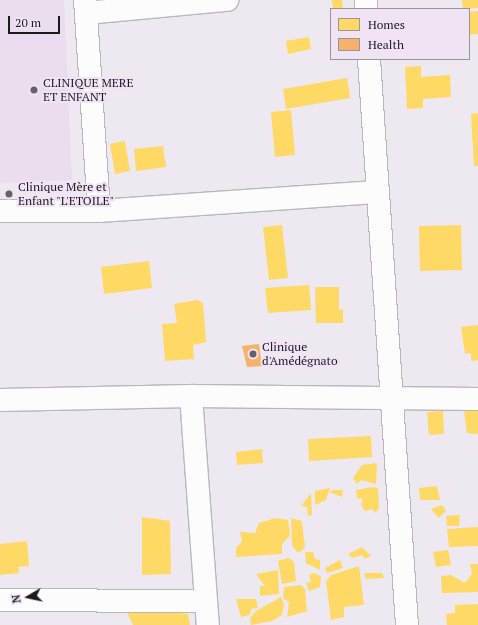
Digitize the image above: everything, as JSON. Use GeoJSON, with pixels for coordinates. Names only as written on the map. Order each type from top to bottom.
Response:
{"type":"FeatureCollection","features":[{"type":"Feature","properties":{"kind":"street"},"geometry":{"type":"LineString","coordinates":[[99,211],[85,6],[227,0]]}},
{"type":"Feature","properties":{"kind":"street"},"geometry":{"type":"LineString","coordinates":[[369,60],[376,192],[407,625]]}},
{"type":"Feature","properties":{"kind":"street"},"geometry":{"type":"LineString","coordinates":[[0,211],[99,211],[376,192]]}},
{"type":"Feature","properties":{"kind":"street"},"geometry":{"type":"LineString","coordinates":[[191,396],[208,625]]}},
{"type":"Feature","properties":{"kind":"street"},"geometry":{"type":"LineString","coordinates":[[0,400],[191,396],[392,400],[478,399]]}},
{"type":"Feature","properties":{"kind":"street"},"geometry":{"type":"LineString","coordinates":[[0,600],[205,600]]}},
{"type":"Feature","properties":{"kind":"shaded area","name":"CLINIQUE MERE ET ENFANT"},"geometry":{"type":"Polygon","coordinates":[[[0,0],[64,0],[72,180],[0,183],[0,0]]]}},
{"type":"Feature","properties":{"kind":"building: Homes"},"geometry":{"type":"Polygon","coordinates":[[[332,0],[342,0],[343,8],[333,8],[332,0]]]}},
{"type":"Feature","properties":{"kind":"building: Homes"},"geometry":{"type":"Polygon","coordinates":[[[462,0],[478,0],[478,8],[463,8],[462,0]]]}},
{"type":"Feature","properties":{"kind":"building: Homes"},"geometry":{"type":"Polygon","coordinates":[[[478,11],[478,34],[470,35],[470,12],[478,11]]]}},
{"type":"Feature","properties":{"kind":"building: Homes"},"geometry":{"type":"Polygon","coordinates":[[[309,37],[311,49],[288,54],[286,41],[309,37]]]}},
{"type":"Feature","properties":{"kind":"building: Homes"},"geometry":{"type":"Polygon","coordinates":[[[421,66],[421,77],[450,75],[451,97],[423,99],[423,108],[407,109],[405,67],[421,66]]]}},
{"type":"Feature","properties":{"kind":"building: Homes"},"geometry":{"type":"Polygon","coordinates":[[[347,78],[350,98],[286,109],[283,89],[347,78]]]}},
{"type":"Feature","properties":{"kind":"building: Homes"},"geometry":{"type":"Polygon","coordinates":[[[291,110],[295,155],[275,157],[271,112],[291,110]]]}},
{"type":"Feature","properties":{"kind":"building: Homes"},"geometry":{"type":"Polygon","coordinates":[[[478,113],[478,166],[474,166],[471,114],[478,113]]]}},
{"type":"Feature","properties":{"kind":"building: Homes"},"geometry":{"type":"Polygon","coordinates":[[[125,141],[130,171],[115,174],[110,144],[125,141]]]}},
{"type":"Feature","properties":{"kind":"building: Homes"},"geometry":{"type":"Polygon","coordinates":[[[163,146],[166,167],[136,171],[134,149],[163,146]]]}},
{"type":"Feature","properties":{"kind":"building: Homes"},"geometry":{"type":"Polygon","coordinates":[[[282,225],[288,278],[269,280],[263,227],[282,225]]]}},
{"type":"Feature","properties":{"kind":"building: Homes"},"geometry":{"type":"Polygon","coordinates":[[[461,225],[462,270],[420,271],[419,226],[461,225]]]}},
{"type":"Feature","properties":{"kind":"building: Homes"},"geometry":{"type":"Polygon","coordinates":[[[149,261],[152,288],[104,294],[101,267],[149,261]]]}},
{"type":"Feature","properties":{"kind":"building: Homes"},"geometry":{"type":"Polygon","coordinates":[[[309,285],[311,310],[268,313],[265,288],[309,285]]]}},
{"type":"Feature","properties":{"kind":"building: Homes"},"geometry":{"type":"Polygon","coordinates":[[[315,287],[339,287],[339,310],[343,309],[343,323],[316,323],[315,287]]]}},
{"type":"Feature","properties":{"kind":"building: Homes"},"geometry":{"type":"Polygon","coordinates":[[[197,300],[203,303],[206,342],[193,345],[194,359],[165,361],[162,324],[177,323],[174,304],[197,300]]]}},
{"type":"Feature","properties":{"kind":"building: Homes"},"geometry":{"type":"Polygon","coordinates":[[[478,325],[478,360],[471,361],[471,353],[465,354],[461,327],[478,325]]]}},
{"type":"Feature","properties":{"kind":"building: Homes"},"geometry":{"type":"Polygon","coordinates":[[[443,411],[444,434],[429,435],[427,412],[443,411]]]}},
{"type":"Feature","properties":{"kind":"building: Homes"},"geometry":{"type":"Polygon","coordinates":[[[464,411],[478,411],[478,434],[467,433],[464,411]]]}},
{"type":"Feature","properties":{"kind":"building: Homes"},"geometry":{"type":"Polygon","coordinates":[[[371,436],[372,457],[309,461],[308,439],[371,436]]]}},
{"type":"Feature","properties":{"kind":"building: Homes"},"geometry":{"type":"Polygon","coordinates":[[[262,449],[263,463],[237,465],[236,452],[262,449]]]}},
{"type":"Feature","properties":{"kind":"building: Homes"},"geometry":{"type":"Polygon","coordinates":[[[377,463],[376,484],[361,480],[357,484],[353,478],[362,465],[377,463]]]}},
{"type":"Feature","properties":{"kind":"building: Homes"},"geometry":{"type":"Polygon","coordinates":[[[437,486],[440,500],[420,500],[419,488],[437,486]]]}},
{"type":"Feature","properties":{"kind":"building: Homes"},"geometry":{"type":"Polygon","coordinates":[[[372,487],[378,488],[379,509],[375,513],[372,509],[365,511],[361,505],[363,499],[357,498],[356,490],[372,487]]]}},
{"type":"Feature","properties":{"kind":"building: Homes"},"geometry":{"type":"Polygon","coordinates":[[[330,488],[326,500],[315,505],[315,491],[330,488]]]}},
{"type":"Feature","properties":{"kind":"building: Homes"},"geometry":{"type":"Polygon","coordinates":[[[333,490],[343,490],[342,497],[329,492],[333,490]]]}},
{"type":"Feature","properties":{"kind":"building: Homes"},"geometry":{"type":"Polygon","coordinates":[[[311,493],[312,515],[308,516],[307,507],[301,506],[311,493]]]}},
{"type":"Feature","properties":{"kind":"building: Homes"},"geometry":{"type":"Polygon","coordinates":[[[442,505],[446,511],[439,518],[431,509],[442,505]]]}},
{"type":"Feature","properties":{"kind":"building: Homes"},"geometry":{"type":"Polygon","coordinates":[[[460,515],[459,526],[447,526],[446,516],[460,515]]]}},
{"type":"Feature","properties":{"kind":"building: Homes"},"geometry":{"type":"Polygon","coordinates":[[[142,517],[170,521],[171,574],[142,575],[142,517]]]}},
{"type":"Feature","properties":{"kind":"building: Homes"},"geometry":{"type":"Polygon","coordinates":[[[275,518],[288,520],[290,536],[282,544],[282,554],[236,557],[236,548],[242,541],[240,532],[255,533],[259,523],[275,518]]]}},
{"type":"Feature","properties":{"kind":"building: Homes"},"geometry":{"type":"Polygon","coordinates":[[[291,518],[302,521],[305,548],[298,553],[292,546],[291,518]]]}},
{"type":"Feature","properties":{"kind":"building: Homes"},"geometry":{"type":"Polygon","coordinates":[[[478,527],[478,546],[449,547],[447,529],[478,527]]]}},
{"type":"Feature","properties":{"kind":"building: Homes"},"geometry":{"type":"Polygon","coordinates":[[[27,541],[29,566],[18,567],[19,573],[0,575],[0,544],[27,541]]]}},
{"type":"Feature","properties":{"kind":"building: Homes"},"geometry":{"type":"Polygon","coordinates":[[[362,547],[371,556],[364,559],[363,555],[352,558],[348,554],[362,547]]]}},
{"type":"Feature","properties":{"kind":"building: Homes"},"geometry":{"type":"Polygon","coordinates":[[[448,550],[451,565],[436,567],[433,552],[448,550]]]}},
{"type":"Feature","properties":{"kind":"building: Homes"},"geometry":{"type":"Polygon","coordinates":[[[305,552],[313,552],[315,559],[320,560],[320,570],[306,563],[305,552]]]}},
{"type":"Feature","properties":{"kind":"building: Homes"},"geometry":{"type":"Polygon","coordinates":[[[289,558],[294,562],[296,581],[282,584],[278,561],[289,558]]]}},
{"type":"Feature","properties":{"kind":"building: Homes"},"geometry":{"type":"Polygon","coordinates":[[[340,560],[343,568],[327,573],[325,568],[340,560]]]}},
{"type":"Feature","properties":{"kind":"building: Homes"},"geometry":{"type":"Polygon","coordinates":[[[470,564],[478,564],[478,592],[442,593],[441,576],[451,575],[465,583],[472,574],[470,564]]]}},
{"type":"Feature","properties":{"kind":"building: Homes"},"geometry":{"type":"Polygon","coordinates":[[[359,566],[364,605],[344,607],[344,617],[331,620],[326,581],[331,575],[359,566]]]}},
{"type":"Feature","properties":{"kind":"building: Homes"},"geometry":{"type":"Polygon","coordinates":[[[278,570],[279,594],[260,596],[260,586],[265,586],[256,574],[278,570]]]}},
{"type":"Feature","properties":{"kind":"building: Homes"},"geometry":{"type":"Polygon","coordinates":[[[313,573],[321,576],[320,587],[309,591],[306,583],[311,582],[309,575],[313,573]]]}},
{"type":"Feature","properties":{"kind":"building: Homes"},"geometry":{"type":"Polygon","coordinates":[[[364,573],[382,573],[384,578],[366,579],[364,573]]]}},
{"type":"Feature","properties":{"kind":"building: Homes"},"geometry":{"type":"Polygon","coordinates":[[[301,585],[305,589],[307,611],[287,617],[289,602],[283,598],[284,587],[301,585]]]}},
{"type":"Feature","properties":{"kind":"building: Homes"},"geometry":{"type":"Polygon","coordinates":[[[281,597],[284,605],[282,615],[272,621],[251,625],[250,618],[256,611],[281,597]]]}},
{"type":"Feature","properties":{"kind":"building: Homes"},"geometry":{"type":"Polygon","coordinates":[[[236,599],[256,599],[258,608],[251,609],[250,615],[241,617],[236,599]]]}},
{"type":"Feature","properties":{"kind":"building: Homes"},"geometry":{"type":"Polygon","coordinates":[[[478,604],[478,625],[447,625],[446,614],[455,613],[455,605],[478,604]]]}},
{"type":"Feature","properties":{"kind":"building: Homes"},"geometry":{"type":"Polygon","coordinates":[[[169,608],[171,612],[188,614],[190,625],[133,625],[126,610],[169,608]]]}},
{"type":"Feature","properties":{"kind":"building: Health"},"geometry":{"type":"Polygon","coordinates":[[[259,344],[262,366],[247,367],[242,346],[259,344]]]}},
{"type":"Feature","properties":{"kind":"place","name":"CLINIQUE MERE ET ENFANT"},"geometry":{"type":"Point","coordinates":[34,90]}},
{"type":"Feature","properties":{"kind":"place","name":"Clinique Mère et Enfant \"L'ETOILE\""},"geometry":{"type":"Point","coordinates":[9,194]}},
{"type":"Feature","properties":{"kind":"place","name":"Clinique d'Amédégnato"},"geometry":{"type":"Point","coordinates":[253,354]}}]}
